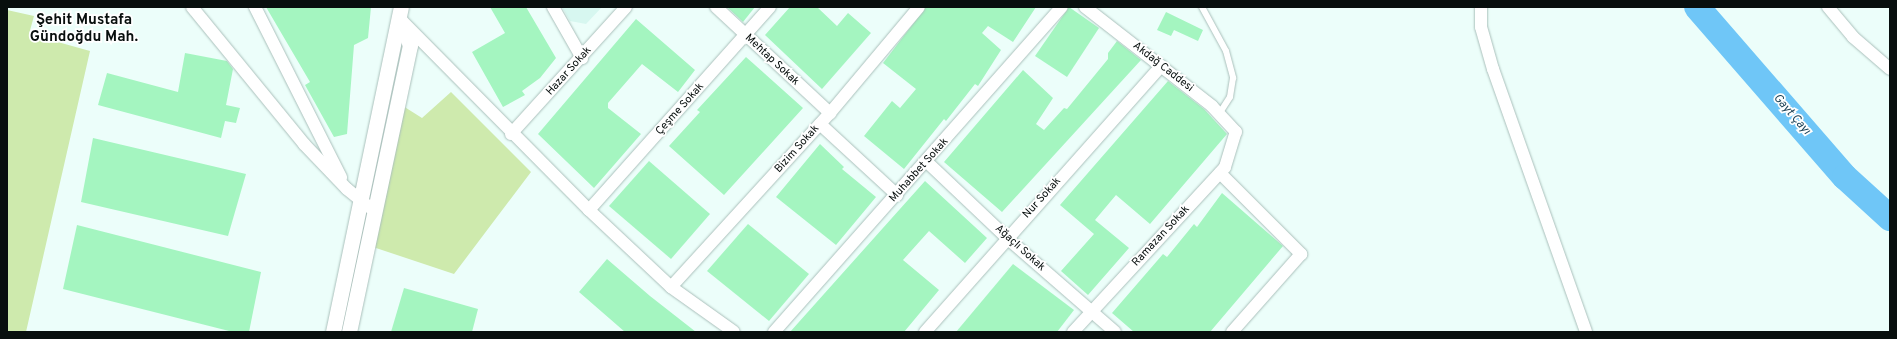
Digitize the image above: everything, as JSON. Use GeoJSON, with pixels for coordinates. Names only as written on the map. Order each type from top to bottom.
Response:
{"type":"FeatureCollection","features":[{"type":"Feature","properties":{"kind":"street"},"geometry":{"type":"LineString","coordinates":[[192,7],[304,144],[346,189],[375,212]]}},
{"type":"Feature","properties":{"kind":"street"},"geometry":{"type":"LineString","coordinates":[[255,7],[346,189]]}},
{"type":"Feature","properties":{"kind":"street"},"geometry":{"type":"LineString","coordinates":[[553,7],[582,58]]}},
{"type":"Feature","properties":{"kind":"street","name":"Hazar Sokak"},"geometry":{"type":"LineString","coordinates":[[511,134],[582,58],[626,7]]}},
{"type":"Feature","properties":{"kind":"street","name":"Mehtap Sokak"},"geometry":{"type":"LineString","coordinates":[[716,7],[830,113]]}},
{"type":"Feature","properties":{"kind":"street","name":"Çeşme Sokak"},"geometry":{"type":"LineString","coordinates":[[589,210],[770,7]]}},
{"type":"Feature","properties":{"kind":"street","name":"Bizim Sokak"},"geometry":{"type":"LineString","coordinates":[[671,287],[830,113],[919,7]]}},
{"type":"Feature","properties":{"kind":"street","name":"Muhabbet Sokak"},"geometry":{"type":"LineString","coordinates":[[774,332],[927,162],[1062,7]]}},
{"type":"Feature","properties":{"kind":"street","name":"Akdağ Caddesi"},"geometry":{"type":"LineString","coordinates":[[1085,7],[1161,66],[1219,114],[1236,132]]}},
{"type":"Feature","properties":{"kind":"street"},"geometry":{"type":"LineString","coordinates":[[1481,7],[1482,27],[1493,69],[1586,332]]}},
{"type":"Feature","properties":{"kind":"street"},"geometry":{"type":"LineString","coordinates":[[1828,7],[1853,37],[1890,69]]}},
{"type":"Feature","properties":{"kind":"street"},"geometry":{"type":"LineString","coordinates":[[401,13],[511,134],[589,210],[671,287],[734,332]]}},
{"type":"Feature","properties":{"kind":"street"},"geometry":{"type":"LineString","coordinates":[[333,332],[362,202],[401,13]]}},
{"type":"Feature","properties":{"kind":"street"},"geometry":{"type":"LineString","coordinates":[[349,332],[410,45],[401,13]]}},
{"type":"Feature","properties":{"kind":"street","name":"Nur Sokak"},"geometry":{"type":"LineString","coordinates":[[925,332],[1006,238],[1161,66]]}},
{"type":"Feature","properties":{"kind":"street"},"geometry":{"type":"LineString","coordinates":[[820,124],[897,195]]}},
{"type":"Feature","properties":{"kind":"street","name":"Ramazan Sokak"},"geometry":{"type":"LineString","coordinates":[[1074,332],[1225,167],[1236,132]]}},
{"type":"Feature","properties":{"kind":"street","name":"Ağaçlı Sokak"},"geometry":{"type":"LineString","coordinates":[[927,162],[1006,238],[1115,332]]}},
{"type":"Feature","properties":{"kind":"street"},"geometry":{"type":"LineString","coordinates":[[1220,173],[1301,254],[1232,332]]}},
{"type":"Feature","properties":{"kind":"lane"},"geometry":{"type":"LineString","coordinates":[[1202,7],[1226,51],[1233,78],[1230,97],[1219,114]]}},
{"type":"Feature","properties":{"kind":"shaded area"},"geometry":{"type":"Polygon","coordinates":[[[562,7],[602,7],[586,24],[570,21],[562,7]]]}},
{"type":"Feature","properties":{"kind":"green space"},"geometry":{"type":"Polygon","coordinates":[[[7,10],[34,16],[29,34],[90,51],[26,332],[7,332],[7,10]]]}},
{"type":"Feature","properties":{"kind":"green space"},"geometry":{"type":"Polygon","coordinates":[[[451,92],[531,172],[454,274],[373,247],[403,106],[422,118],[451,92]]]}},
{"type":"Feature","properties":{"kind":"building"},"geometry":{"type":"Polygon","coordinates":[[[266,7],[371,7],[368,38],[354,45],[347,134],[334,137],[305,85],[310,82],[266,7]]]}},
{"type":"Feature","properties":{"kind":"building"},"geometry":{"type":"Polygon","coordinates":[[[490,7],[526,7],[556,58],[540,78],[522,91],[525,95],[503,107],[472,52],[505,33],[490,7]]]}},
{"type":"Feature","properties":{"kind":"building"},"geometry":{"type":"Polygon","coordinates":[[[727,7],[755,7],[743,22],[727,7]]]}},
{"type":"Feature","properties":{"kind":"building"},"geometry":{"type":"Polygon","coordinates":[[[790,7],[817,7],[837,26],[848,13],[871,33],[822,89],[765,35],[790,7]]]}},
{"type":"Feature","properties":{"kind":"building"},"geometry":{"type":"Polygon","coordinates":[[[926,7],[1036,7],[1013,42],[988,26],[982,33],[1001,50],[978,86],[975,84],[946,121],[944,119],[904,169],[864,136],[892,101],[900,108],[916,89],[883,63],[926,7]]]}},
{"type":"Feature","properties":{"kind":"building"},"geometry":{"type":"Polygon","coordinates":[[[1069,7],[1099,28],[1067,77],[1035,56],[1069,7]]]}},
{"type":"Feature","properties":{"kind":"building"},"geometry":{"type":"Polygon","coordinates":[[[1166,12],[1203,30],[1198,41],[1174,30],[1171,36],[1157,30],[1166,12]]]}},
{"type":"Feature","properties":{"kind":"building"},"geometry":{"type":"Polygon","coordinates":[[[636,19],[695,70],[678,92],[642,64],[608,103],[608,108],[641,134],[594,188],[538,134],[636,19]]]}},
{"type":"Feature","properties":{"kind":"building"},"geometry":{"type":"Polygon","coordinates":[[[1117,41],[1141,60],[1002,212],[944,162],[1023,70],[1053,98],[1036,124],[1044,130],[1064,108],[1067,109],[1108,59],[1108,53],[1117,41]]]}},
{"type":"Feature","properties":{"kind":"building"},"geometry":{"type":"Polygon","coordinates":[[[185,53],[227,61],[233,69],[226,105],[240,108],[236,123],[225,121],[221,138],[98,105],[107,73],[178,92],[185,53]]]}},
{"type":"Feature","properties":{"kind":"building"},"geometry":{"type":"Polygon","coordinates":[[[746,57],[803,108],[724,195],[669,146],[700,112],[697,110],[746,57]]]}},
{"type":"Feature","properties":{"kind":"building"},"geometry":{"type":"Polygon","coordinates":[[[1168,81],[1204,109],[1227,134],[1150,224],[1116,195],[1095,220],[1129,248],[1088,295],[1061,271],[1094,234],[1060,205],[1168,81]]]}},
{"type":"Feature","properties":{"kind":"building"},"geometry":{"type":"Polygon","coordinates":[[[93,138],[246,174],[228,236],[81,202],[93,138]]]}},
{"type":"Feature","properties":{"kind":"building"},"geometry":{"type":"Polygon","coordinates":[[[820,144],[844,167],[842,169],[876,197],[836,245],[776,197],[820,144]]]}},
{"type":"Feature","properties":{"kind":"building"},"geometry":{"type":"Polygon","coordinates":[[[649,161],[710,214],[671,259],[609,206],[649,161]]]}},
{"type":"Feature","properties":{"kind":"building"},"geometry":{"type":"Polygon","coordinates":[[[925,181],[987,238],[965,263],[929,231],[903,260],[939,290],[904,332],[790,332],[925,181]]]}},
{"type":"Feature","properties":{"kind":"building"},"geometry":{"type":"Polygon","coordinates":[[[1222,193],[1283,246],[1210,332],[1134,332],[1112,313],[1163,254],[1167,257],[1194,224],[1197,227],[1222,193]]]}},
{"type":"Feature","properties":{"kind":"building"},"geometry":{"type":"Polygon","coordinates":[[[748,224],[809,274],[769,321],[707,271],[748,224]]]}},
{"type":"Feature","properties":{"kind":"building"},"geometry":{"type":"Polygon","coordinates":[[[77,225],[261,272],[249,332],[233,332],[63,289],[77,225]]]}},
{"type":"Feature","properties":{"kind":"building"},"geometry":{"type":"Polygon","coordinates":[[[607,259],[650,296],[696,332],[625,332],[579,292],[607,259]]]}},
{"type":"Feature","properties":{"kind":"building"},"geometry":{"type":"Polygon","coordinates":[[[1013,264],[1074,310],[1057,332],[956,332],[1013,264]]]}},
{"type":"Feature","properties":{"kind":"building"},"geometry":{"type":"Polygon","coordinates":[[[404,288],[478,309],[472,332],[391,332],[404,288]]]}},
{"type":"Feature","properties":{"kind":"waterway","name":"Gayt Çayı"},"geometry":{"type":"LineString","coordinates":[[1697,7],[1845,177],[1890,218]]}},
{"type":"Feature","properties":{"kind":"district","name":"Şehit Mustafa Gündoğdu Mah."},"geometry":{"type":"Point","coordinates":[84,28]}}]}
